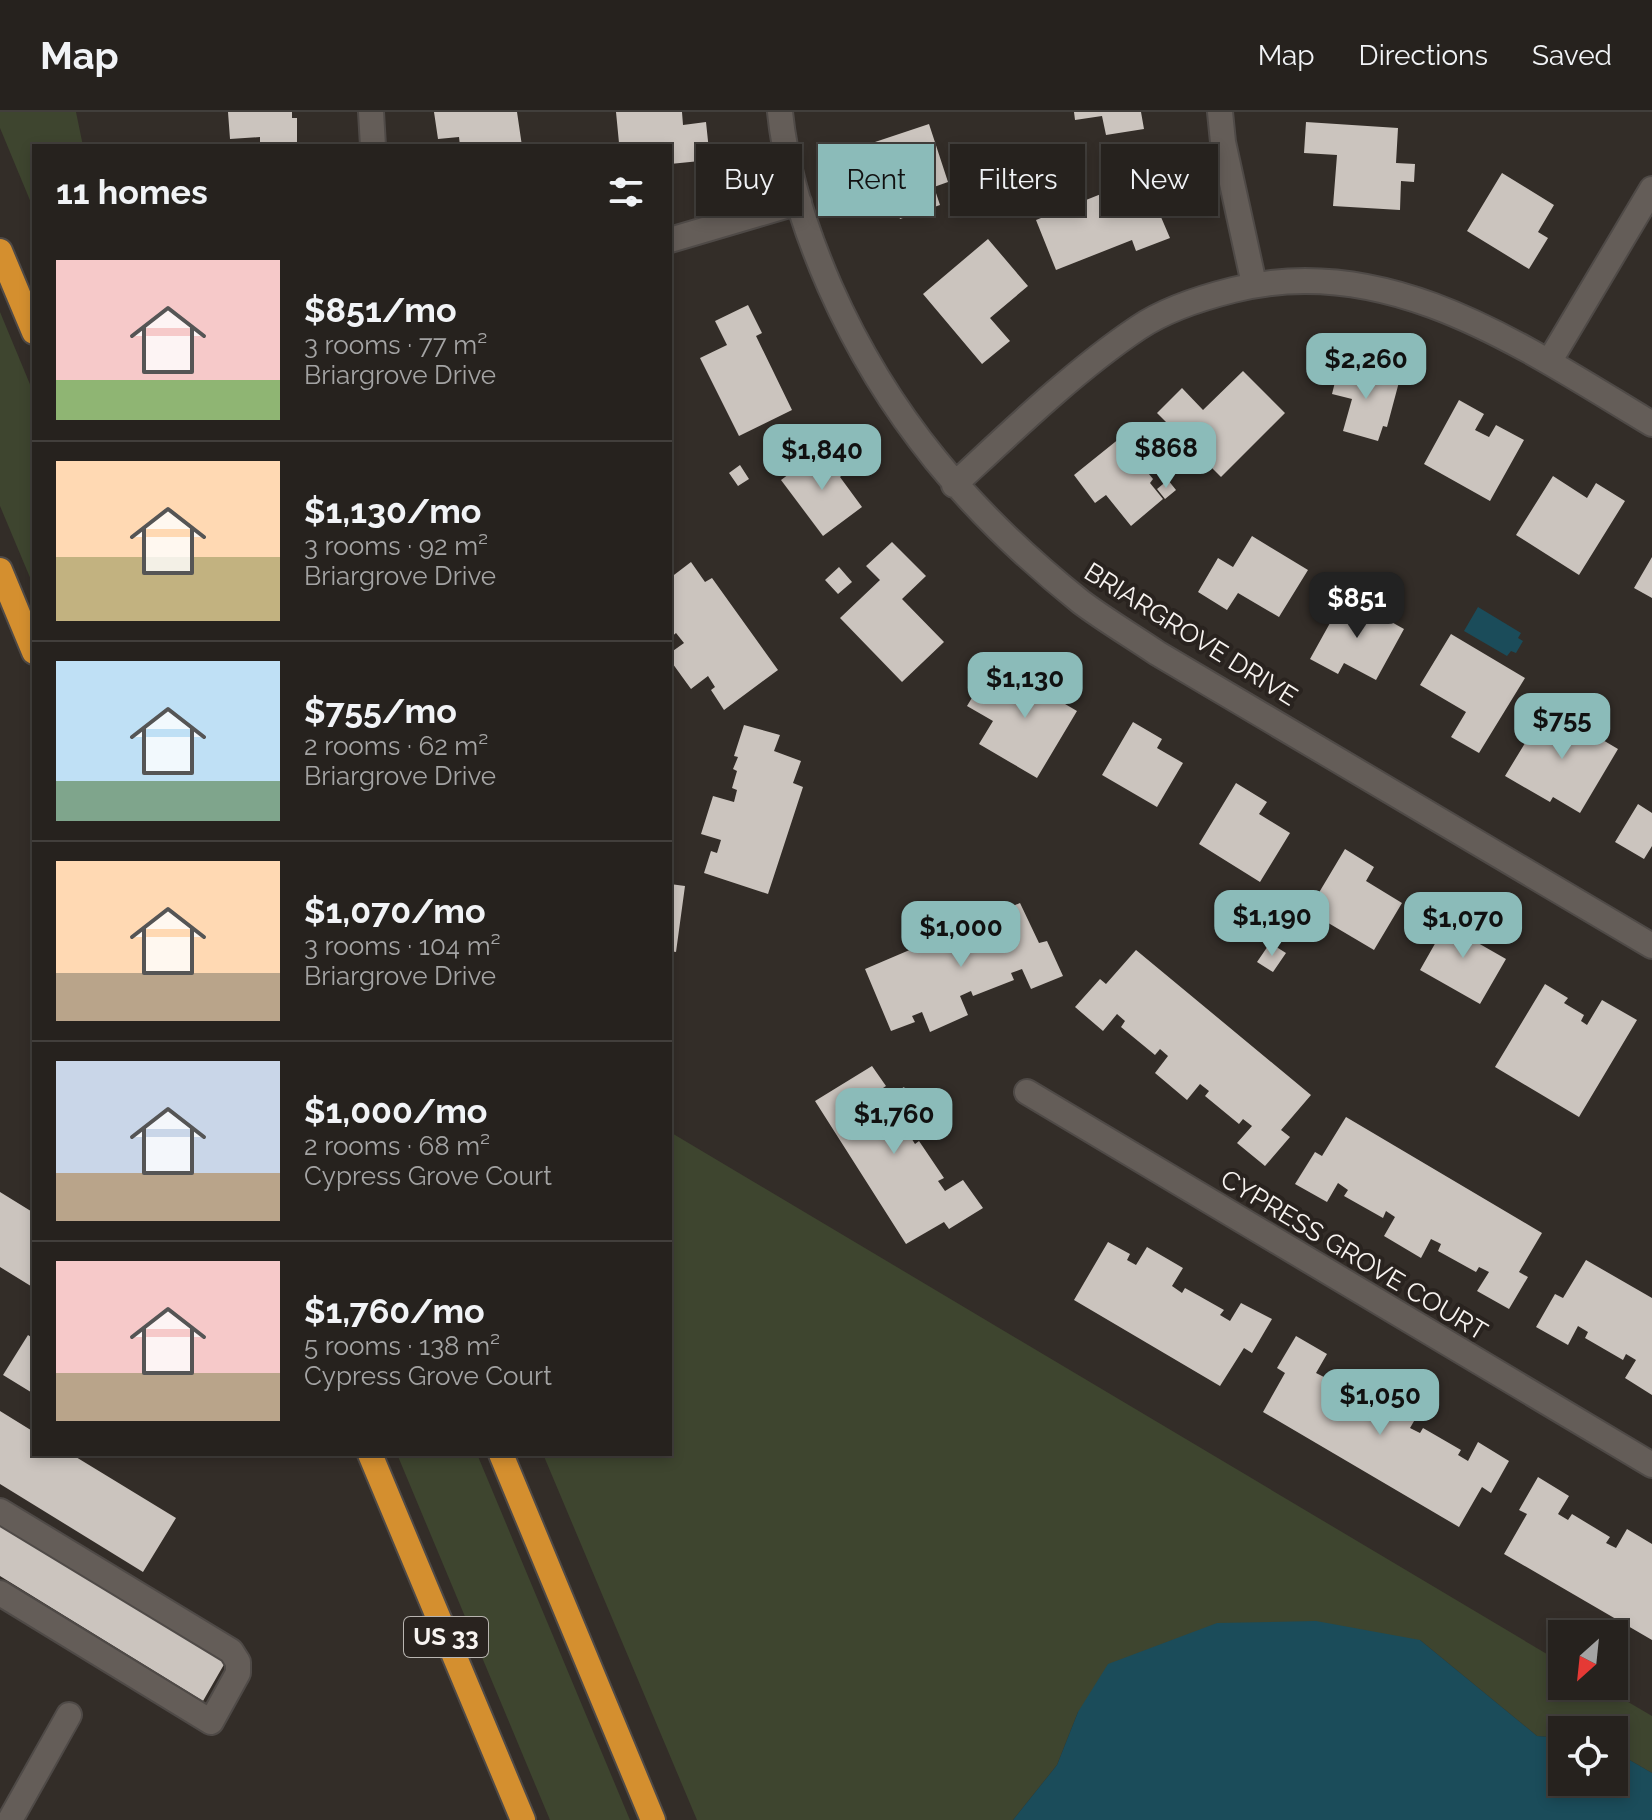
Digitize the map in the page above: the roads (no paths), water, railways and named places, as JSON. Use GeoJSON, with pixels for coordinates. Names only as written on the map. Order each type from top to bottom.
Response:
{"type":"FeatureCollection","features":[{"type":"Feature","properties":{"kind":"highway"},"geometry":{"type":"LineString","coordinates":[[0,251],[32,327]]}},
{"type":"Feature","properties":{"kind":"highway"},"geometry":{"type":"LineString","coordinates":[[0,570],[32,647]]}},
{"type":"Feature","properties":{"kind":"highway","name":"US 33"},"geometry":{"type":"LineString","coordinates":[[371,1456],[523,1820]]}},
{"type":"Feature","properties":{"kind":"highway"},"geometry":{"type":"LineString","coordinates":[[502,1456],[653,1820]]}},
{"type":"Feature","properties":{"kind":"street"},"geometry":{"type":"LineString","coordinates":[[371,112],[373,144]]}},
{"type":"Feature","properties":{"kind":"street","name":"BRIARGROVE DRIVE"},"geometry":{"type":"LineString","coordinates":[[780,112],[784,144]]}},
{"type":"Feature","properties":{"kind":"street"},"geometry":{"type":"LineString","coordinates":[[1220,112],[1223,142],[1254,284]]}},
{"type":"Feature","properties":{"kind":"street"},"geometry":{"type":"LineString","coordinates":[[1549,362],[1652,189]]}},
{"type":"Feature","properties":{"kind":"street","name":"BRIARGROVE DRIVE"},"geometry":{"type":"LineString","coordinates":[[802,213],[809,240],[849,331],[909,428],[954,485],[1007,539],[1083,603],[1157,653],[1652,946]]}},
{"type":"Feature","properties":{"kind":"street"},"geometry":{"type":"LineString","coordinates":[[672,239],[751,216]]}},
{"type":"Feature","properties":{"kind":"street"},"geometry":{"type":"LineString","coordinates":[[954,485],[1067,384],[1140,327],[1200,298],[1254,284],[1302,279],[1348,282],[1437,305],[1549,362],[1652,424]]}},
{"type":"Feature","properties":{"kind":"street","name":"CYPRESS GROVE COURT"},"geometry":{"type":"LineString","coordinates":[[1027,1092],[1652,1465]]}},
{"type":"Feature","properties":{"kind":"street"},"geometry":{"type":"LineString","coordinates":[[0,1511],[231,1651],[238,1662],[238,1673],[211,1722],[0,1593]]}},
{"type":"Feature","properties":{"kind":"street"},"geometry":{"type":"LineString","coordinates":[[10,1820],[69,1715]]}},
{"type":"Feature","properties":{"kind":"water"},"geometry":{"type":"Polygon","coordinates":[[[1478,607],[1521,633],[1518,638],[1523,641],[1516,653],[1511,651],[1507,656],[1464,631],[1478,607]]]}},
{"type":"Feature","properties":{"kind":"water"},"geometry":{"type":"Polygon","coordinates":[[[1316,1621],[1420,1640],[1537,1736],[1548,1737],[1548,1796],[1628,1796],[1628,1759],[1652,1773],[1652,1820],[1013,1820],[1057,1765],[1078,1712],[1108,1664],[1217,1623],[1316,1621]]]}}]}
